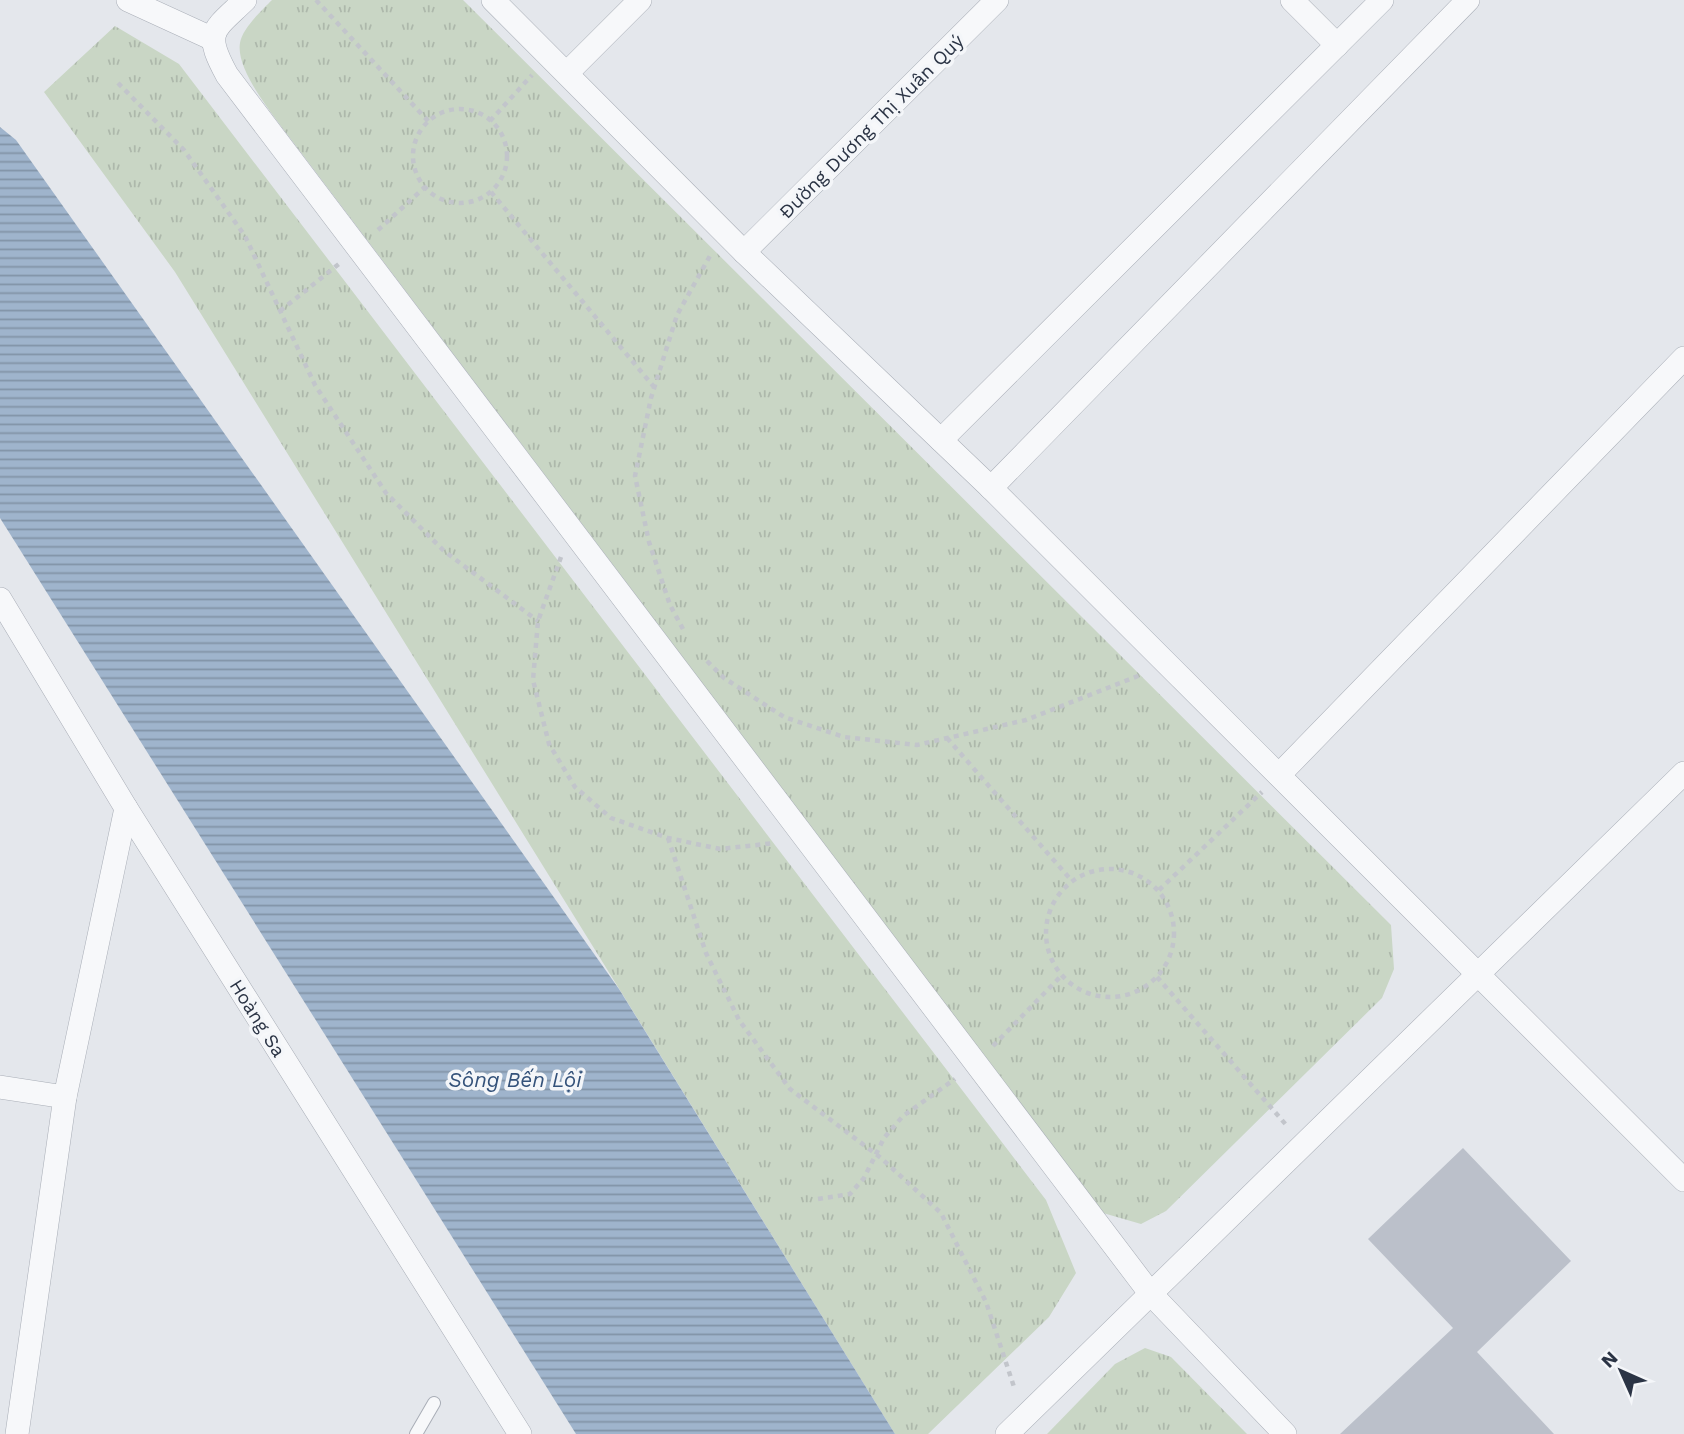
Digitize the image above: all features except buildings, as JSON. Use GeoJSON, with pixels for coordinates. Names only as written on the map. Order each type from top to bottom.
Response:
{"type":"FeatureCollection","features":[{"type":"Feature","properties":{"kind":"street"},"geometry":{"type":"LineString","coordinates":[[128,0],[213,39]]}},
{"type":"Feature","properties":{"kind":"street"},"geometry":{"type":"LineString","coordinates":[[245,0],[220,23],[213,39],[217,58],[226,75],[1150,1293],[1285,1434]]}},
{"type":"Feature","properties":{"kind":"street"},"geometry":{"type":"LineString","coordinates":[[494,0],[744,252],[991,488],[1479,974],[1680,1166]]}},
{"type":"Feature","properties":{"kind":"street"},"geometry":{"type":"LineString","coordinates":[[567,73],[640,0]]}},
{"type":"Feature","properties":{"kind":"street","name":"Đường Dương Thị Xuân Quý"},"geometry":{"type":"LineString","coordinates":[[744,252],[997,0]]}},
{"type":"Feature","properties":{"kind":"street"},"geometry":{"type":"LineString","coordinates":[[1292,0],[1337,45]]}},
{"type":"Feature","properties":{"kind":"street"},"geometry":{"type":"LineString","coordinates":[[941,440],[1382,0]]}},
{"type":"Feature","properties":{"kind":"street"},"geometry":{"type":"LineString","coordinates":[[991,488],[1468,0]]}},
{"type":"Feature","properties":{"kind":"street"},"geometry":{"type":"LineString","coordinates":[[1279,775],[1684,358]]}},
{"type":"Feature","properties":{"kind":"street","name":"Hoàng Sa"},"geometry":{"type":"LineString","coordinates":[[0,599],[126,808],[520,1434]]}},
{"type":"Feature","properties":{"kind":"street"},"geometry":{"type":"LineString","coordinates":[[1007,1434],[1684,773]]}},
{"type":"Feature","properties":{"kind":"street"},"geometry":{"type":"LineString","coordinates":[[17,1434],[65,1097],[126,808]]}},
{"type":"Feature","properties":{"kind":"street"},"geometry":{"type":"LineString","coordinates":[[0,1087],[65,1097]]}},
{"type":"Feature","properties":{"kind":"lane"},"geometry":{"type":"LineString","coordinates":[[416,1434],[435,1403]]}},
{"type":"Feature","properties":{"kind":"path"},"geometry":{"type":"LineString","coordinates":[[316,0],[429,122]]}},
{"type":"Feature","properties":{"kind":"path"},"geometry":{"type":"LineString","coordinates":[[490,121],[550,57]]}},
{"type":"Feature","properties":{"kind":"path"},"geometry":{"type":"LineString","coordinates":[[118,83],[184,150],[245,236],[315,385],[386,493],[444,551],[538,621]]}},
{"type":"Feature","properties":{"kind":"path"},"geometry":{"type":"LineString","coordinates":[[456,110],[470,110],[490,121],[503,138],[507,152],[506,167],[491,191],[477,200],[461,203],[444,201],[425,187],[414,166],[413,150],[418,134],[429,122],[441,113],[456,110]]}},
{"type":"Feature","properties":{"kind":"path"},"geometry":{"type":"LineString","coordinates":[[280,311],[358,249],[425,187]]}},
{"type":"Feature","properties":{"kind":"path"},"geometry":{"type":"LineString","coordinates":[[491,191],[654,387]]}},
{"type":"Feature","properties":{"kind":"path"},"geometry":{"type":"LineString","coordinates":[[686,634],[670,605],[649,542],[635,476],[654,387],[677,315],[724,232]]}},
{"type":"Feature","properties":{"kind":"path"},"geometry":{"type":"LineString","coordinates":[[571,530],[538,621],[533,680],[549,744],[575,787],[611,818],[668,838],[720,849],[806,840]]}},
{"type":"Feature","properties":{"kind":"path"},"geometry":{"type":"LineString","coordinates":[[699,653],[724,678],[784,717],[844,737],[917,745],[1026,720],[1168,664]]}},
{"type":"Feature","properties":{"kind":"path"},"geometry":{"type":"LineString","coordinates":[[947,738],[1072,881]]}},
{"type":"Feature","properties":{"kind":"path"},"geometry":{"type":"LineString","coordinates":[[1159,890],[1279,775]]}},
{"type":"Feature","properties":{"kind":"path"},"geometry":{"type":"LineString","coordinates":[[668,838],[706,953],[739,1020],[790,1089],[876,1154],[941,1213],[986,1302],[1024,1417]]}},
{"type":"Feature","properties":{"kind":"path"},"geometry":{"type":"LineString","coordinates":[[1111,868],[1133,872],[1159,890],[1174,918],[1175,939],[1169,960],[1157,977],[1140,990],[1120,997],[1098,996],[1079,989],[1062,975],[1051,958],[1046,937],[1048,916],[1057,897],[1072,881],[1091,871],[1111,868]]}},
{"type":"Feature","properties":{"kind":"path"},"geometry":{"type":"LineString","coordinates":[[818,1199],[850,1194],[864,1178],[884,1138],[903,1116],[976,1064],[1062,975]]}},
{"type":"Feature","properties":{"kind":"path"},"geometry":{"type":"LineString","coordinates":[[1157,977],[1303,1144]]}},
{"type":"Feature","properties":{"kind":"green space"},"geometry":{"type":"Polygon","coordinates":[[[272,0],[463,0],[1391,925],[1394,969],[1382,998],[1166,1211],[1141,1224],[1103,1213],[269,111],[244,68],[240,43],[248,26],[272,0]]]}},
{"type":"Feature","properties":{"kind":"green space"},"geometry":{"type":"Polygon","coordinates":[[[115,26],[179,64],[1046,1200],[1076,1273],[1049,1317],[928,1434],[895,1434],[175,272],[44,92],[115,26]]]}},
{"type":"Feature","properties":{"kind":"green space"},"geometry":{"type":"Polygon","coordinates":[[[1145,1348],[1171,1357],[1247,1434],[1047,1434],[1115,1364],[1145,1348]]]}},
{"type":"Feature","properties":{"kind":"water","name":"Sông Bến Lội"},"geometry":{"type":"Polygon","coordinates":[[[0,127],[16,140],[619,989],[895,1434],[576,1434],[0,518],[0,127]]]}}]}
